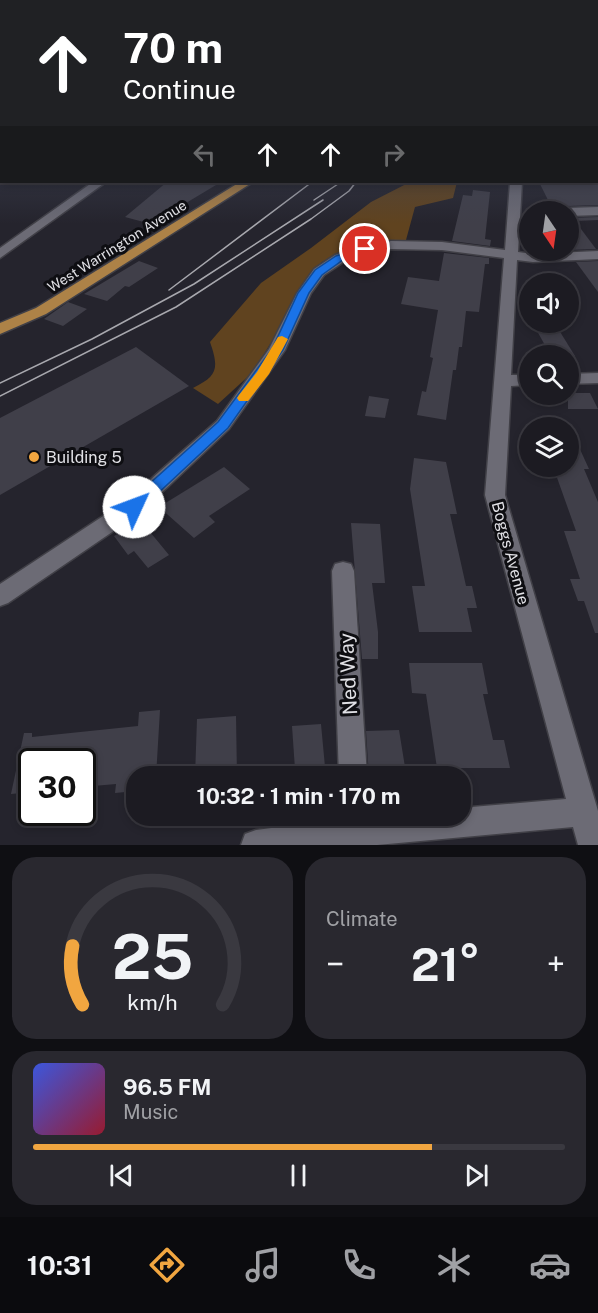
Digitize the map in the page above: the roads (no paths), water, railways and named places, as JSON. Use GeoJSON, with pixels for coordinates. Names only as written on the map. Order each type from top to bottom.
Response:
{"type":"FeatureCollection","features":[{"type":"Feature","properties":{"kind":"main road","name":"West Warrington Avenue"},"geometry":{"type":"LineString","coordinates":[[0,329],[41,311],[245,183]]}},
{"type":"Feature","properties":{"kind":"street"},"geometry":{"type":"LineString","coordinates":[[0,254],[99,183]]}},
{"type":"Feature","properties":{"kind":"street","name":"Boggs Avenue"},"geometry":{"type":"LineString","coordinates":[[516,183],[520,201]]}},
{"type":"Feature","properties":{"kind":"street"},"geometry":{"type":"LineString","coordinates":[[579,212],[598,211]]}},
{"type":"Feature","properties":{"kind":"street","name":"Boggs Avenue"},"geometry":{"type":"LineString","coordinates":[[519,225],[511,256],[495,495],[592,845]]}},
{"type":"Feature","properties":{"kind":"street"},"geometry":{"type":"LineString","coordinates":[[0,596],[134,507],[223,425],[262,374],[277,350],[304,293],[319,272],[339,258],[365,249],[402,245],[442,246],[533,258],[598,255]]}},
{"type":"Feature","properties":{"kind":"street"},"geometry":{"type":"LineString","coordinates":[[579,379],[598,378]]}},
{"type":"Feature","properties":{"kind":"street"},"geometry":{"type":"LineString","coordinates":[[502,381],[519,380]]}},
{"type":"Feature","properties":{"kind":"street","name":"Ned Way"},"geometry":{"type":"LineString","coordinates":[[343,571],[352,766]]}},
{"type":"Feature","properties":{"kind":"street"},"geometry":{"type":"LineString","coordinates":[[256,845],[356,831],[583,812]]}},
{"type":"Feature","properties":{"kind":"tram line"},"geometry":{"type":"LineString","coordinates":[[169,290],[311,183]]}},
{"type":"Feature","properties":{"kind":"tram line"},"geometry":{"type":"LineString","coordinates":[[314,200],[340,183]]}},
{"type":"Feature","properties":{"kind":"tram line"},"geometry":{"type":"LineString","coordinates":[[0,396],[176,307],[311,219],[349,191],[355,183]]}},
{"type":"Feature","properties":{"kind":"tram line"},"geometry":{"type":"LineString","coordinates":[[0,383],[92,339],[194,284],[323,200]]}},
{"type":"Feature","properties":{"kind":"place","name":"Building 5"},"geometry":{"type":"Point","coordinates":[34,457]}}]}
